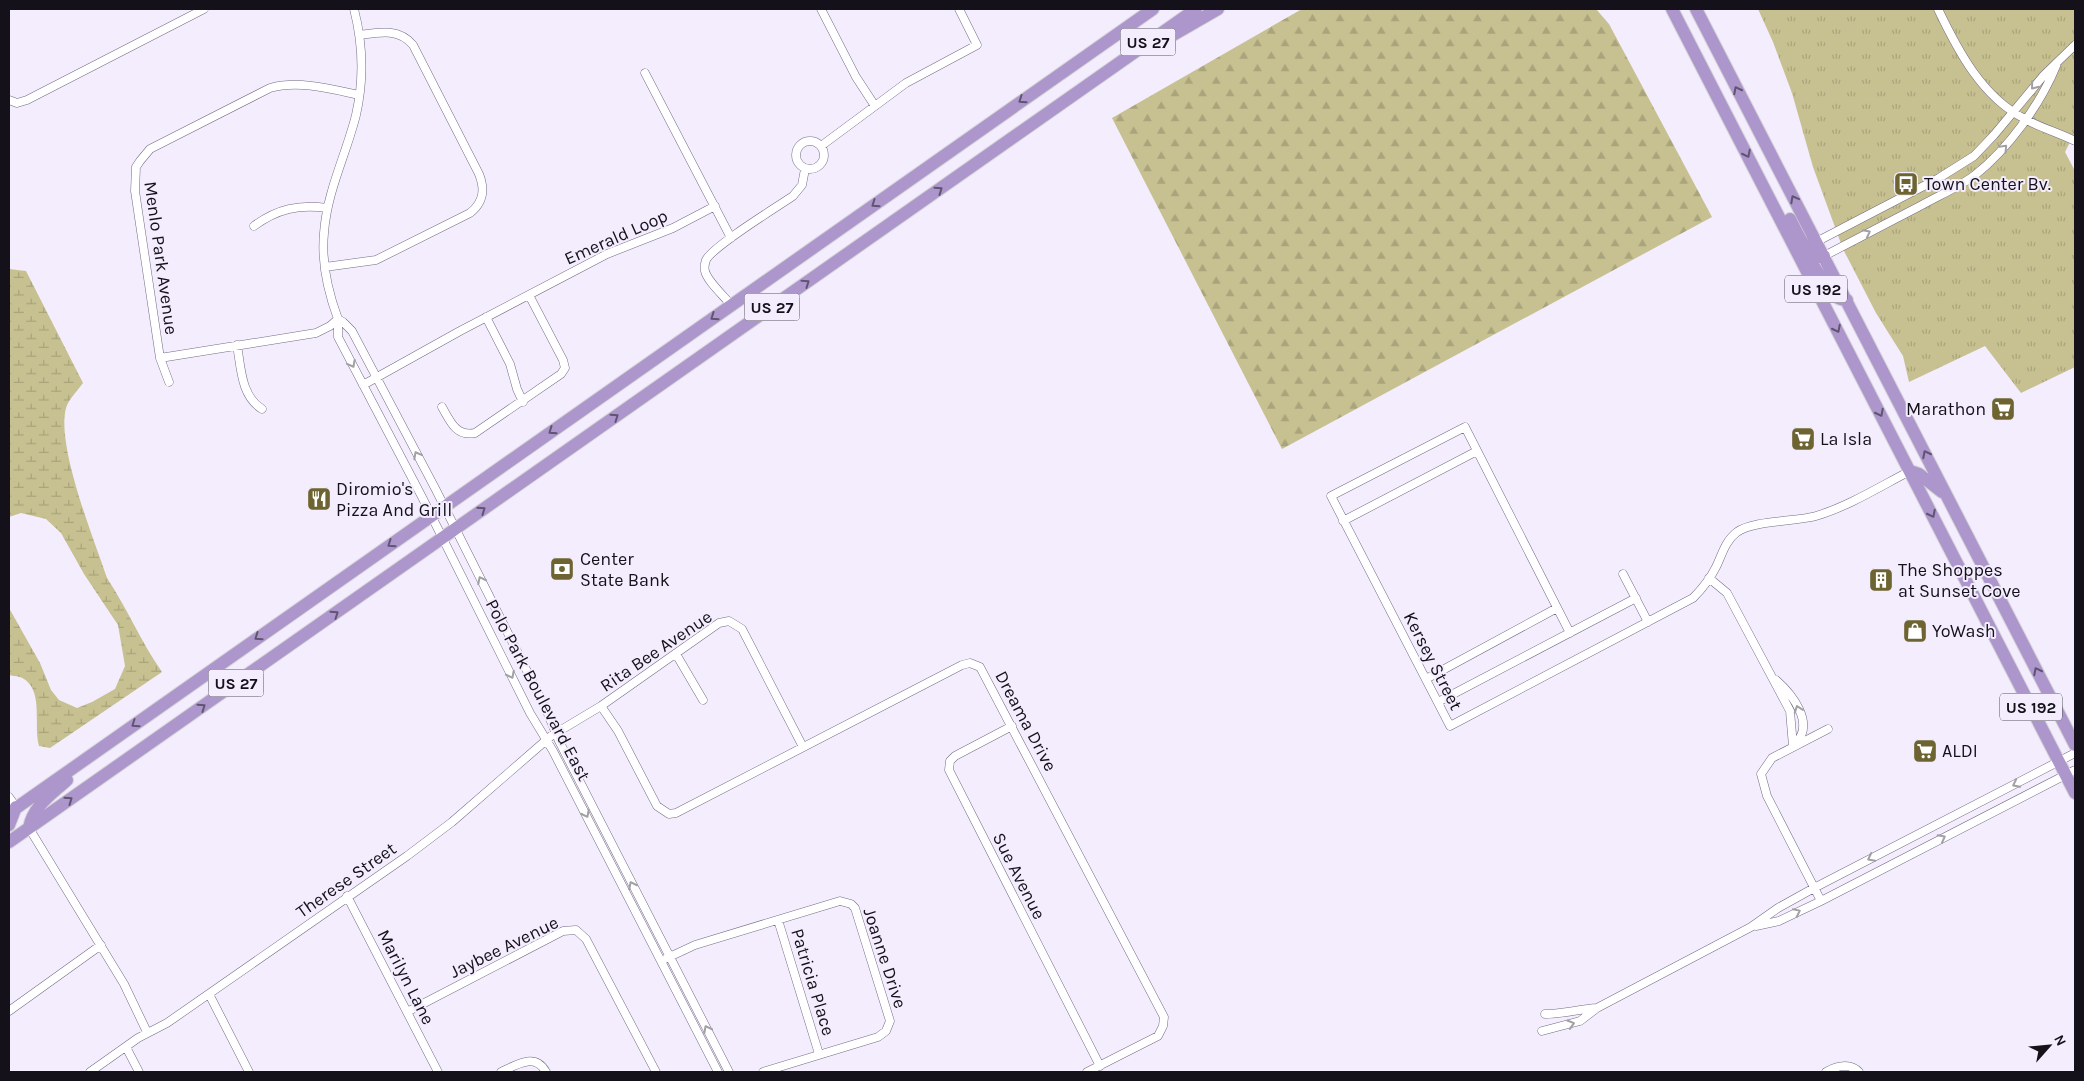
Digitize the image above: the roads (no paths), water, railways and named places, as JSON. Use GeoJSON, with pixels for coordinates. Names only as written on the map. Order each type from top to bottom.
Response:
{"type":"FeatureCollection","features":[{"type":"Feature","properties":{"kind":"highway"},"geometry":{"type":"LineString","coordinates":[[1062,72],[1143,9]]}},
{"type":"Feature","properties":{"kind":"highway","name":"US 27"},"geometry":{"type":"LineString","coordinates":[[11,806],[107,744],[1152,9]]}},
{"type":"Feature","properties":{"kind":"highway","name":"US 27"},"geometry":{"type":"LineString","coordinates":[[9,842],[1196,9]]}},
{"type":"Feature","properties":{"kind":"highway"},"geometry":{"type":"LineString","coordinates":[[1100,76],[1218,9]]}},
{"type":"Feature","properties":{"kind":"highway","name":"US 192"},"geometry":{"type":"LineString","coordinates":[[1670,9],[1775,208],[2059,762],[2071,773],[2075,793]]}},
{"type":"Feature","properties":{"kind":"highway","name":"US 192"},"geometry":{"type":"LineString","coordinates":[[1696,9],[2075,746]]}},
{"type":"Feature","properties":{"kind":"highway"},"geometry":{"type":"LineString","coordinates":[[1775,208],[1786,213],[1804,246],[1811,254],[1818,258],[1824,256]]}},
{"type":"Feature","properties":{"kind":"highway"},"geometry":{"type":"LineString","coordinates":[[1798,255],[1814,265],[1832,296],[1840,300],[1847,300]]}},
{"type":"Feature","properties":{"kind":"highway"},"geometry":{"type":"LineString","coordinates":[[1910,471],[1930,481],[1948,497]]}},
{"type":"Feature","properties":{"kind":"highway"},"geometry":{"type":"LineString","coordinates":[[29,828],[31,817],[38,806],[107,744]]}},
{"type":"Feature","properties":{"kind":"highway"},"geometry":{"type":"LineString","coordinates":[[9,825],[11,806]]}},
{"type":"Feature","properties":{"kind":"street"},"geometry":{"type":"LineString","coordinates":[[9,100],[17,103],[27,100],[204,9]]}},
{"type":"Feature","properties":{"kind":"street"},"geometry":{"type":"LineString","coordinates":[[338,320],[325,267],[324,234],[327,208],[353,124],[359,95],[362,63],[360,34],[354,9]]}},
{"type":"Feature","properties":{"kind":"street"},"geometry":{"type":"LineString","coordinates":[[821,9],[856,77],[875,106]]}},
{"type":"Feature","properties":{"kind":"street"},"geometry":{"type":"LineString","coordinates":[[821,146],[906,83],[977,45],[959,9]]}},
{"type":"Feature","properties":{"kind":"street"},"geometry":{"type":"LineString","coordinates":[[1938,9],[1956,48],[1979,80],[2001,101],[2025,119],[2075,141]]}},
{"type":"Feature","properties":{"kind":"street"},"geometry":{"type":"LineString","coordinates":[[325,267],[370,262],[388,255],[470,213],[478,205],[483,194],[483,187],[478,174],[414,45],[396,33],[360,34]]}},
{"type":"Feature","properties":{"kind":"street"},"geometry":{"type":"LineString","coordinates":[[1816,242],[1939,178],[1974,156],[2044,75],[2075,45]]}},
{"type":"Feature","properties":{"kind":"street"},"geometry":{"type":"LineString","coordinates":[[1824,256],[1946,192],[1974,175],[1990,162],[2006,147],[2050,81],[2057,64]]}},
{"type":"Feature","properties":{"kind":"street"},"geometry":{"type":"LineString","coordinates":[[645,73],[731,238]]}},
{"type":"Feature","properties":{"kind":"street","name":"Menlo Park Avenue"},"geometry":{"type":"LineString","coordinates":[[338,320],[321,332],[160,358],[135,191],[135,174],[140,161],[156,145],[270,88],[284,85],[309,86],[359,95]]}},
{"type":"Feature","properties":{"kind":"street"},"geometry":{"type":"LineString","coordinates":[[804,142],[818,143],[824,155],[822,164],[814,169],[805,169],[798,163],[795,154],[797,149],[804,142]]}},
{"type":"Feature","properties":{"kind":"street"},"geometry":{"type":"LineString","coordinates":[[731,305],[708,277],[705,271],[705,262],[710,255],[731,238],[794,196],[802,185],[805,169]]}},
{"type":"Feature","properties":{"kind":"street"},"geometry":{"type":"LineString","coordinates":[[1939,178],[1946,192]]}},
{"type":"Feature","properties":{"kind":"street"},"geometry":{"type":"LineString","coordinates":[[254,226],[275,214],[291,208],[307,206],[327,208]]}},
{"type":"Feature","properties":{"kind":"street","name":"Emerald Loop"},"geometry":{"type":"LineString","coordinates":[[363,385],[486,317],[607,254],[673,228],[716,206]]}},
{"type":"Feature","properties":{"kind":"street"},"geometry":{"type":"LineString","coordinates":[[442,407],[456,430],[464,434],[471,434],[483,430],[561,374],[564,368],[563,360],[529,295]]}},
{"type":"Feature","properties":{"kind":"street"},"geometry":{"type":"LineString","coordinates":[[486,317],[510,364],[522,402]]}},
{"type":"Feature","properties":{"kind":"street","name":"Polo Park Boulevard East"},"geometry":{"type":"LineString","coordinates":[[718,1072],[553,751],[551,737],[546,709],[456,529],[352,330],[338,320],[338,337],[442,538],[551,737],[670,957],[729,1072]]}},
{"type":"Feature","properties":{"kind":"street"},"geometry":{"type":"LineString","coordinates":[[321,332],[327,332],[338,337]]}},
{"type":"Feature","properties":{"kind":"street"},"geometry":{"type":"LineString","coordinates":[[237,345],[248,394],[251,400],[262,409]]}},
{"type":"Feature","properties":{"kind":"street"},"geometry":{"type":"LineString","coordinates":[[160,358],[169,382]]}},
{"type":"Feature","properties":{"kind":"street","name":"Kersey Street"},"geometry":{"type":"LineString","coordinates":[[1570,633],[1465,427],[1331,496],[1450,726],[1693,598],[1703,588],[1716,567],[1722,550],[1738,532],[1755,525],[1815,516],[1839,508],[1910,471]]}},
{"type":"Feature","properties":{"kind":"street"},"geometry":{"type":"LineString","coordinates":[[395,446],[409,438]]}},
{"type":"Feature","properties":{"kind":"street"},"geometry":{"type":"LineString","coordinates":[[1343,520],[1477,451]]}},
{"type":"Feature","properties":{"kind":"street"},"geometry":{"type":"LineString","coordinates":[[1623,574],[1648,622]]}},
{"type":"Feature","properties":{"kind":"street"},"geometry":{"type":"LineString","coordinates":[[1709,578],[1727,593],[1790,711],[1793,746]]}},
{"type":"Feature","properties":{"kind":"street"},"geometry":{"type":"LineString","coordinates":[[1438,702],[1636,598]]}},
{"type":"Feature","properties":{"kind":"street"},"geometry":{"type":"LineString","coordinates":[[1426,679],[1557,608]]}},
{"type":"Feature","properties":{"kind":"street","name":"Rita Bee Avenue"},"geometry":{"type":"LineString","coordinates":[[551,737],[601,706],[719,623],[729,621],[742,629],[803,747]]}},
{"type":"Feature","properties":{"kind":"street"},"geometry":{"type":"LineString","coordinates":[[676,654],[703,700]]}},
{"type":"Feature","properties":{"kind":"street","name":"Dreama Drive"},"geometry":{"type":"LineString","coordinates":[[601,706],[618,731],[657,806],[669,814],[962,665],[970,663],[980,667],[1164,1018],[1163,1026],[1158,1036],[1087,1072]]}},
{"type":"Feature","properties":{"kind":"street","name":"Sue Avenue"},"geometry":{"type":"LineString","coordinates":[[1012,726],[955,756],[950,761],[948,770],[1100,1066]]}},
{"type":"Feature","properties":{"kind":"street"},"geometry":{"type":"LineString","coordinates":[[1821,901],[1767,796],[1761,774],[1765,765],[1772,758],[1828,730]]}},
{"type":"Feature","properties":{"kind":"street","name":"Therese Street"},"geometry":{"type":"LineString","coordinates":[[90,1072],[147,1032],[168,1023],[432,838],[551,737]]}},
{"type":"Feature","properties":{"kind":"street"},"geometry":{"type":"LineString","coordinates":[[1542,1031],[1580,1021],[1597,1008],[1751,927],[1778,908],[1814,888],[2075,753]]}},
{"type":"Feature","properties":{"kind":"street"},"geometry":{"type":"LineString","coordinates":[[1751,927],[1779,921],[1821,901],[1993,811],[2071,773]]}},
{"type":"Feature","properties":{"kind":"street"},"geometry":{"type":"LineString","coordinates":[[1987,799],[1993,811]]}},
{"type":"Feature","properties":{"kind":"street"},"geometry":{"type":"LineString","coordinates":[[29,828],[124,984],[147,1032]]}},
{"type":"Feature","properties":{"kind":"street"},"geometry":{"type":"LineString","coordinates":[[1919,834],[1925,847]]}},
{"type":"Feature","properties":{"kind":"street","name":"Marilyn Lane"},"geometry":{"type":"LineString","coordinates":[[347,896],[438,1072]]}},
{"type":"Feature","properties":{"kind":"street","name":"Joanne Drive"},"geometry":{"type":"LineString","coordinates":[[661,960],[695,945],[840,901],[851,904],[858,913],[890,1021],[886,1031],[878,1037],[763,1072]]}},
{"type":"Feature","properties":{"kind":"street","name":"Patricia Place"},"geometry":{"type":"LineString","coordinates":[[778,920],[819,1054]]}},
{"type":"Feature","properties":{"kind":"street","name":"Jaybee Avenue"},"geometry":{"type":"LineString","coordinates":[[407,1012],[563,931],[576,930],[586,939],[656,1072]]}},
{"type":"Feature","properties":{"kind":"street"},"geometry":{"type":"LineString","coordinates":[[9,1011],[101,945]]}},
{"type":"Feature","properties":{"kind":"street"},"geometry":{"type":"LineString","coordinates":[[209,994],[249,1072]]}},
{"type":"Feature","properties":{"kind":"street"},"geometry":{"type":"LineString","coordinates":[[1545,1014],[1559,1014],[1578,1009],[1597,1008]]}},
{"type":"Feature","properties":{"kind":"street"},"geometry":{"type":"LineString","coordinates":[[126,1047],[139,1072]]}},
{"type":"Feature","properties":{"kind":"street"},"geometry":{"type":"LineString","coordinates":[[501,1072],[521,1062],[528,1061],[541,1065],[546,1072]]}},
{"type":"Feature","properties":{"kind":"street"},"geometry":{"type":"LineString","coordinates":[[1826,1072],[1842,1066],[1852,1067],[1859,1072]]}},
{"type":"Feature","properties":{"kind":"place","name":"Town Center Bv."},"geometry":{"type":"Point","coordinates":[1906,184]}},
{"type":"Feature","properties":{"kind":"place","name":"Marathon"},"geometry":{"type":"Point","coordinates":[2003,409]}},
{"type":"Feature","properties":{"kind":"place","name":"La Isla"},"geometry":{"type":"Point","coordinates":[1803,439]}},
{"type":"Feature","properties":{"kind":"place","name":"Diromio's Pizza And Grill"},"geometry":{"type":"Point","coordinates":[319,499]}},
{"type":"Feature","properties":{"kind":"place","name":"Center State Bank"},"geometry":{"type":"Point","coordinates":[562,569]}},
{"type":"Feature","properties":{"kind":"place","name":"The Shoppes at Sunset Cove"},"geometry":{"type":"Point","coordinates":[1881,580]}},
{"type":"Feature","properties":{"kind":"place","name":"YoWash"},"geometry":{"type":"Point","coordinates":[1915,631]}},
{"type":"Feature","properties":{"kind":"place","name":"ALDI"},"geometry":{"type":"Point","coordinates":[1925,751]}}]}
